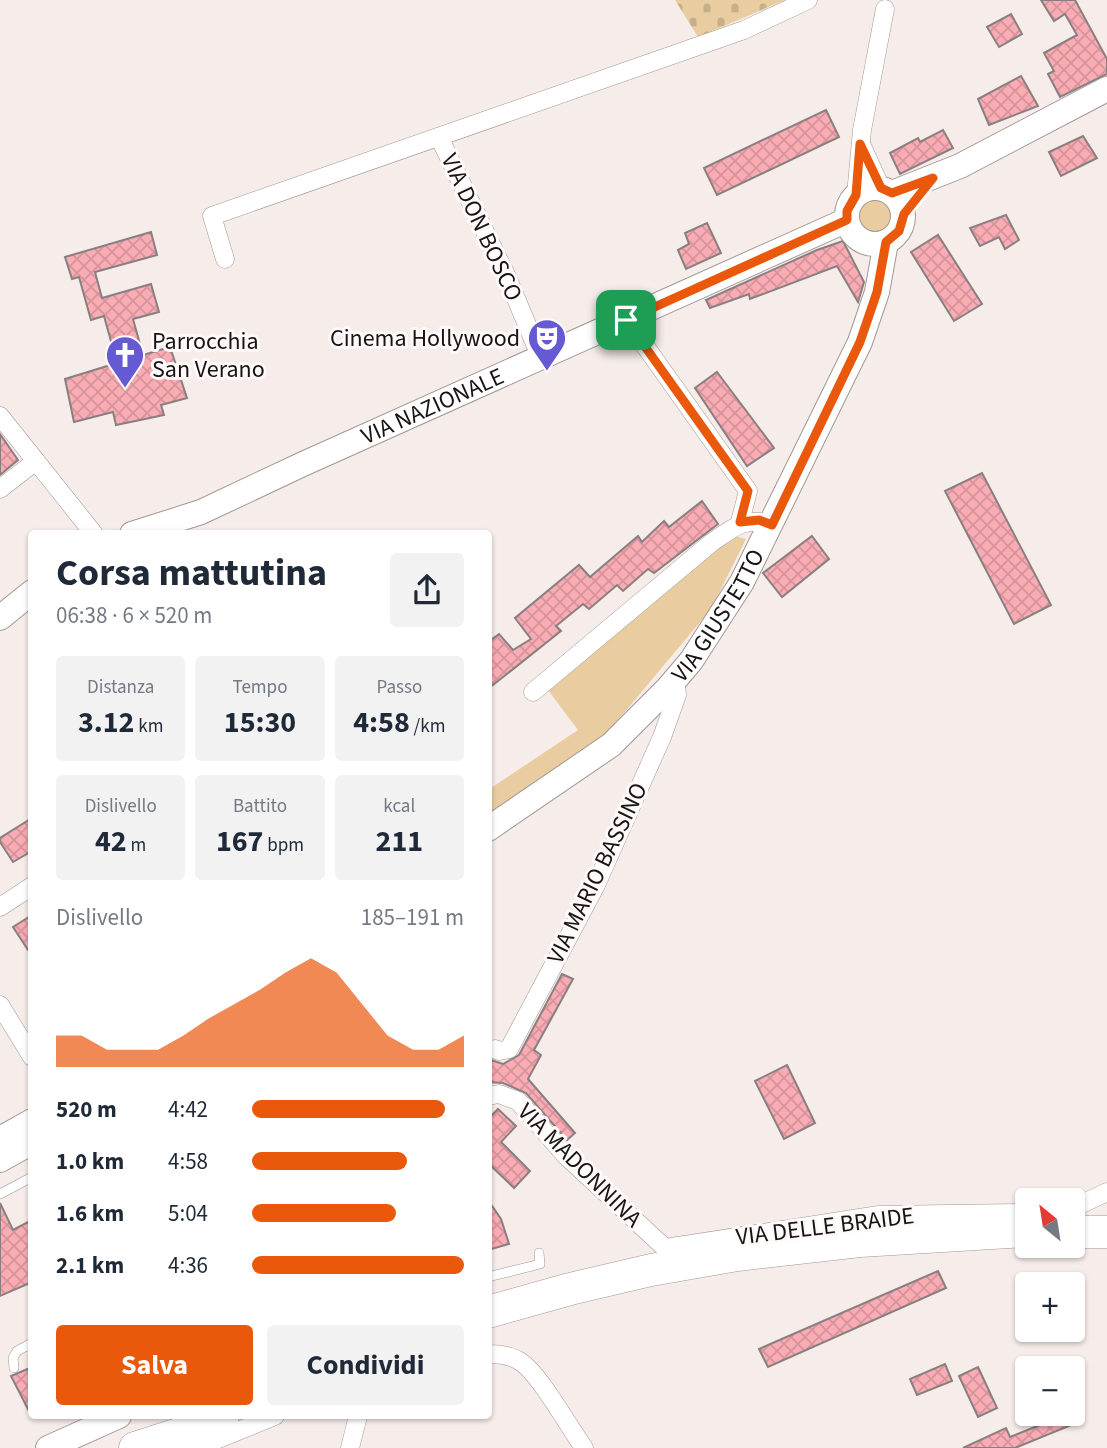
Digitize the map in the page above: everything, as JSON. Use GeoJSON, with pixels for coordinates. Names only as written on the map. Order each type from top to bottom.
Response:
{"type":"FeatureCollection","features":[{"type":"Feature","properties":{"kind":"highway"},"geometry":{"type":"LineString","coordinates":[[492,1311],[651,1270],[737,1255],[873,1240],[1015,1232]]}},
{"type":"Feature","properties":{"kind":"highway"},"geometry":{"type":"LineString","coordinates":[[1085,1232],[1107,1232]]}},
{"type":"Feature","properties":{"kind":"highway"},"geometry":{"type":"LineString","coordinates":[[492,1323],[659,1283],[761,1265],[949,1247],[1015,1246]]}},
{"type":"Feature","properties":{"kind":"highway"},"geometry":{"type":"LineString","coordinates":[[1085,1246],[1107,1246]]}},
{"type":"Feature","properties":{"kind":"highway"},"geometry":{"type":"LineString","coordinates":[[128,1448],[188,1419]]}},
{"type":"Feature","properties":{"kind":"highway"},"geometry":{"type":"LineString","coordinates":[[135,1448],[216,1419]]}},
{"type":"Feature","properties":{"kind":"main road"},"geometry":{"type":"LineString","coordinates":[[892,198],[899,231],[877,242],[852,232],[847,211],[856,195],[863,190],[892,198],[960,166],[1107,89]]}},
{"type":"Feature","properties":{"kind":"main road","name":"VIA NAZIONALE"},"geometry":{"type":"LineString","coordinates":[[145,530],[201,512],[847,220]]}},
{"type":"Feature","properties":{"kind":"main road","name":"VIA GIUSTETTO"},"geometry":{"type":"LineString","coordinates":[[492,826],[611,745],[691,660],[742,582],[860,342],[877,292],[877,242]]}},
{"type":"Feature","properties":{"kind":"main road"},"geometry":{"type":"LineString","coordinates":[[0,618],[28,595]]}},
{"type":"Feature","properties":{"kind":"main road"},"geometry":{"type":"LineString","coordinates":[[0,1139],[28,1123]]}},
{"type":"Feature","properties":{"kind":"main road"},"geometry":{"type":"LineString","coordinates":[[0,1160],[28,1144]]}},
{"type":"Feature","properties":{"kind":"main road"},"geometry":{"type":"LineString","coordinates":[[48,1448],[112,1419]]}},
{"type":"Feature","properties":{"kind":"street"},"geometry":{"type":"LineString","coordinates":[[225,259],[212,216],[744,30],[808,0]]}},
{"type":"Feature","properties":{"kind":"street"},"geometry":{"type":"LineString","coordinates":[[856,195],[860,144],[885,3]]}},
{"type":"Feature","properties":{"kind":"street","name":"VIA DON BOSCO"},"geometry":{"type":"LineString","coordinates":[[439,137],[507,277],[541,358]]}},
{"type":"Feature","properties":{"kind":"street"},"geometry":{"type":"LineString","coordinates":[[860,144],[892,198]]}},
{"type":"Feature","properties":{"kind":"street"},"geometry":{"type":"LineString","coordinates":[[626,320],[748,491],[740,522]]}},
{"type":"Feature","properties":{"kind":"street"},"geometry":{"type":"LineString","coordinates":[[0,416],[91,530]]}},
{"type":"Feature","properties":{"kind":"street"},"geometry":{"type":"LineString","coordinates":[[0,489],[36,461]]}},
{"type":"Feature","properties":{"kind":"street"},"geometry":{"type":"LineString","coordinates":[[533,692],[710,543],[740,522],[759,520],[772,525]]}},
{"type":"Feature","properties":{"kind":"street","name":"VIA MARIO BASSINO"},"geometry":{"type":"LineString","coordinates":[[492,1048],[499,1051],[509,1049],[596,885],[662,737],[677,695],[675,680]]}},
{"type":"Feature","properties":{"kind":"street"},"geometry":{"type":"LineString","coordinates":[[0,907],[28,889]]}},
{"type":"Feature","properties":{"kind":"street"},"geometry":{"type":"LineString","coordinates":[[0,1004],[7,1033],[28,1052]]}},
{"type":"Feature","properties":{"kind":"street","name":"VIA MADONNINA"},"geometry":{"type":"LineString","coordinates":[[492,1095],[499,1094],[518,1101],[566,1156],[665,1248]]}},
{"type":"Feature","properties":{"kind":"street"},"geometry":{"type":"LineString","coordinates":[[1085,1202],[1107,1192]]}},
{"type":"Feature","properties":{"kind":"street","name":"VIA DELLE BRAIDE"},"geometry":{"type":"LineString","coordinates":[[665,1248],[878,1215],[1015,1213]]}},
{"type":"Feature","properties":{"kind":"street"},"geometry":{"type":"LineString","coordinates":[[492,1354],[500,1354],[521,1362],[542,1385],[584,1448]]}},
{"type":"Feature","properties":{"kind":"street"},"geometry":{"type":"LineString","coordinates":[[196,1448],[268,1419]]}},
{"type":"Feature","properties":{"kind":"street"},"geometry":{"type":"LineString","coordinates":[[350,1448],[357,1419]]}},
{"type":"Feature","properties":{"kind":"lane"},"geometry":{"type":"LineString","coordinates":[[0,1194],[28,1179]]}},
{"type":"Feature","properties":{"kind":"lane"},"geometry":{"type":"LineString","coordinates":[[492,1276],[540,1264],[538,1253]]}},
{"type":"Feature","properties":{"kind":"lane"},"geometry":{"type":"LineString","coordinates":[[15,1368],[13,1358],[17,1351],[28,1345]]}},
{"type":"Feature","properties":{"kind":"green space"},"geometry":{"type":"Polygon","coordinates":[[[675,0],[785,0],[698,37],[675,0]]]}},
{"type":"Feature","properties":{"kind":"green space"},"geometry":{"type":"Polygon","coordinates":[[[875,196],[888,202],[894,215],[888,228],[875,234],[862,228],[856,215],[862,202],[875,196]]]}},
{"type":"Feature","properties":{"kind":"green space"},"geometry":{"type":"Polygon","coordinates":[[[731,535],[746,539],[711,609],[602,739],[492,812],[492,787],[578,730],[548,690],[731,535]]]}},
{"type":"Feature","properties":{"kind":"building"},"geometry":{"type":"Polygon","coordinates":[[[1041,0],[1075,0],[1107,59],[1107,74],[1060,97],[1048,74],[1054,71],[1044,53],[1077,35],[1065,14],[1054,21],[1041,0]]]}},
{"type":"Feature","properties":{"kind":"building"},"geometry":{"type":"Polygon","coordinates":[[[1011,14],[1022,34],[999,47],[987,27],[1011,14]]]}},
{"type":"Feature","properties":{"kind":"building"},"geometry":{"type":"Polygon","coordinates":[[[1021,76],[1038,106],[989,125],[978,99],[1021,76]]]}},
{"type":"Feature","properties":{"kind":"building"},"geometry":{"type":"Polygon","coordinates":[[[826,110],[839,137],[717,195],[704,168],[826,110]]]}},
{"type":"Feature","properties":{"kind":"building"},"geometry":{"type":"Polygon","coordinates":[[[943,130],[953,148],[900,174],[890,153],[918,138],[920,142],[943,130]]]}},
{"type":"Feature","properties":{"kind":"building"},"geometry":{"type":"Polygon","coordinates":[[[1083,136],[1097,158],[1061,176],[1049,152],[1083,136]]]}},
{"type":"Feature","properties":{"kind":"building"},"geometry":{"type":"Polygon","coordinates":[[[1006,215],[1019,240],[1005,249],[999,237],[980,246],[970,228],[1006,215]]]}},
{"type":"Feature","properties":{"kind":"building"},"geometry":{"type":"Polygon","coordinates":[[[707,223],[721,253],[686,269],[678,250],[689,244],[685,233],[707,223]]]}},
{"type":"Feature","properties":{"kind":"building"},"geometry":{"type":"Polygon","coordinates":[[[151,232],[157,255],[95,272],[102,298],[151,284],[159,312],[133,319],[143,355],[170,347],[187,398],[161,405],[164,415],[116,425],[113,412],[74,422],[65,379],[117,363],[104,316],[91,320],[79,277],[72,279],[65,257],[151,232]]]}},
{"type":"Feature","properties":{"kind":"building"},"geometry":{"type":"Polygon","coordinates":[[[938,235],[982,304],[954,321],[911,252],[938,235]]]}},
{"type":"Feature","properties":{"kind":"building"},"geometry":{"type":"Polygon","coordinates":[[[843,241],[864,282],[858,302],[837,266],[750,299],[749,294],[710,308],[706,300],[817,250],[843,241]]]}},
{"type":"Feature","properties":{"kind":"building"},"geometry":{"type":"Polygon","coordinates":[[[717,372],[774,448],[747,466],[695,388],[717,372]]]}},
{"type":"Feature","properties":{"kind":"building"},"geometry":{"type":"Polygon","coordinates":[[[0,434],[18,460],[0,475],[0,434]]]}},
{"type":"Feature","properties":{"kind":"building"},"geometry":{"type":"Polygon","coordinates":[[[982,473],[1051,605],[1014,624],[945,491],[982,473]]]}},
{"type":"Feature","properties":{"kind":"building"},"geometry":{"type":"Polygon","coordinates":[[[702,501],[718,524],[654,573],[648,569],[623,591],[617,585],[589,609],[583,604],[556,626],[561,631],[492,686],[492,639],[499,634],[513,650],[531,639],[515,618],[579,565],[590,577],[638,536],[642,542],[664,521],[669,527],[702,501]]]}},
{"type":"Feature","properties":{"kind":"building"},"geometry":{"type":"Polygon","coordinates":[[[812,536],[829,559],[782,597],[763,573],[812,536]]]}},
{"type":"Feature","properties":{"kind":"building"},"geometry":{"type":"Polygon","coordinates":[[[28,820],[28,853],[13,862],[0,838],[28,820]]]}},
{"type":"Feature","properties":{"kind":"building"},"geometry":{"type":"Polygon","coordinates":[[[28,918],[28,950],[13,927],[28,918]]]}},
{"type":"Feature","properties":{"kind":"building"},"geometry":{"type":"Polygon","coordinates":[[[562,974],[573,979],[534,1050],[541,1055],[528,1079],[575,1133],[567,1140],[526,1093],[503,1083],[492,1082],[492,1060],[503,1064],[519,1055],[562,974]]]}},
{"type":"Feature","properties":{"kind":"building"},"geometry":{"type":"Polygon","coordinates":[[[787,1065],[815,1123],[784,1139],[755,1081],[787,1065]]]}},
{"type":"Feature","properties":{"kind":"building"},"geometry":{"type":"Polygon","coordinates":[[[498,1109],[516,1126],[501,1142],[530,1171],[514,1188],[492,1167],[492,1115],[498,1109]]]}},
{"type":"Feature","properties":{"kind":"building"},"geometry":{"type":"Polygon","coordinates":[[[0,1203],[13,1230],[28,1222],[28,1284],[0,1296],[0,1203]]]}},
{"type":"Feature","properties":{"kind":"building"},"geometry":{"type":"Polygon","coordinates":[[[492,1206],[501,1219],[509,1244],[492,1249],[492,1206]]]}},
{"type":"Feature","properties":{"kind":"building"},"geometry":{"type":"Polygon","coordinates":[[[938,1271],[946,1288],[768,1367],[759,1349],[938,1271]]]}},
{"type":"Feature","properties":{"kind":"building"},"geometry":{"type":"Polygon","coordinates":[[[945,1364],[952,1381],[917,1395],[910,1379],[945,1364]]]}},
{"type":"Feature","properties":{"kind":"building"},"geometry":{"type":"Polygon","coordinates":[[[978,1367],[997,1408],[978,1417],[959,1376],[978,1367]]]}},
{"type":"Feature","properties":{"kind":"building"},"geometry":{"type":"Polygon","coordinates":[[[28,1369],[28,1409],[11,1376],[28,1369]]]}},
{"type":"Feature","properties":{"kind":"building"},"geometry":{"type":"Polygon","coordinates":[[[1037,1426],[1069,1426],[1015,1448],[963,1448],[1006,1428],[1010,1437],[1037,1426]]]}},
{"type":"Feature","properties":{"kind":"place","name":"Cinema Hollywood"},"geometry":{"type":"Point","coordinates":[547,372]}},
{"type":"Feature","properties":{"kind":"place","name":"Parrocchia San Verano"},"geometry":{"type":"Point","coordinates":[125,389]}},
{"type":"Feature","properties":{"kind":"route"},"geometry":{"type":"LineString","coordinates":[[860,144],[881,188],[892,193],[933,178],[904,214],[899,231],[886,242],[877,292],[860,342],[772,525],[759,520],[740,522],[748,491],[626,320],[847,220],[850,202],[856,195],[860,144]]}}]}
